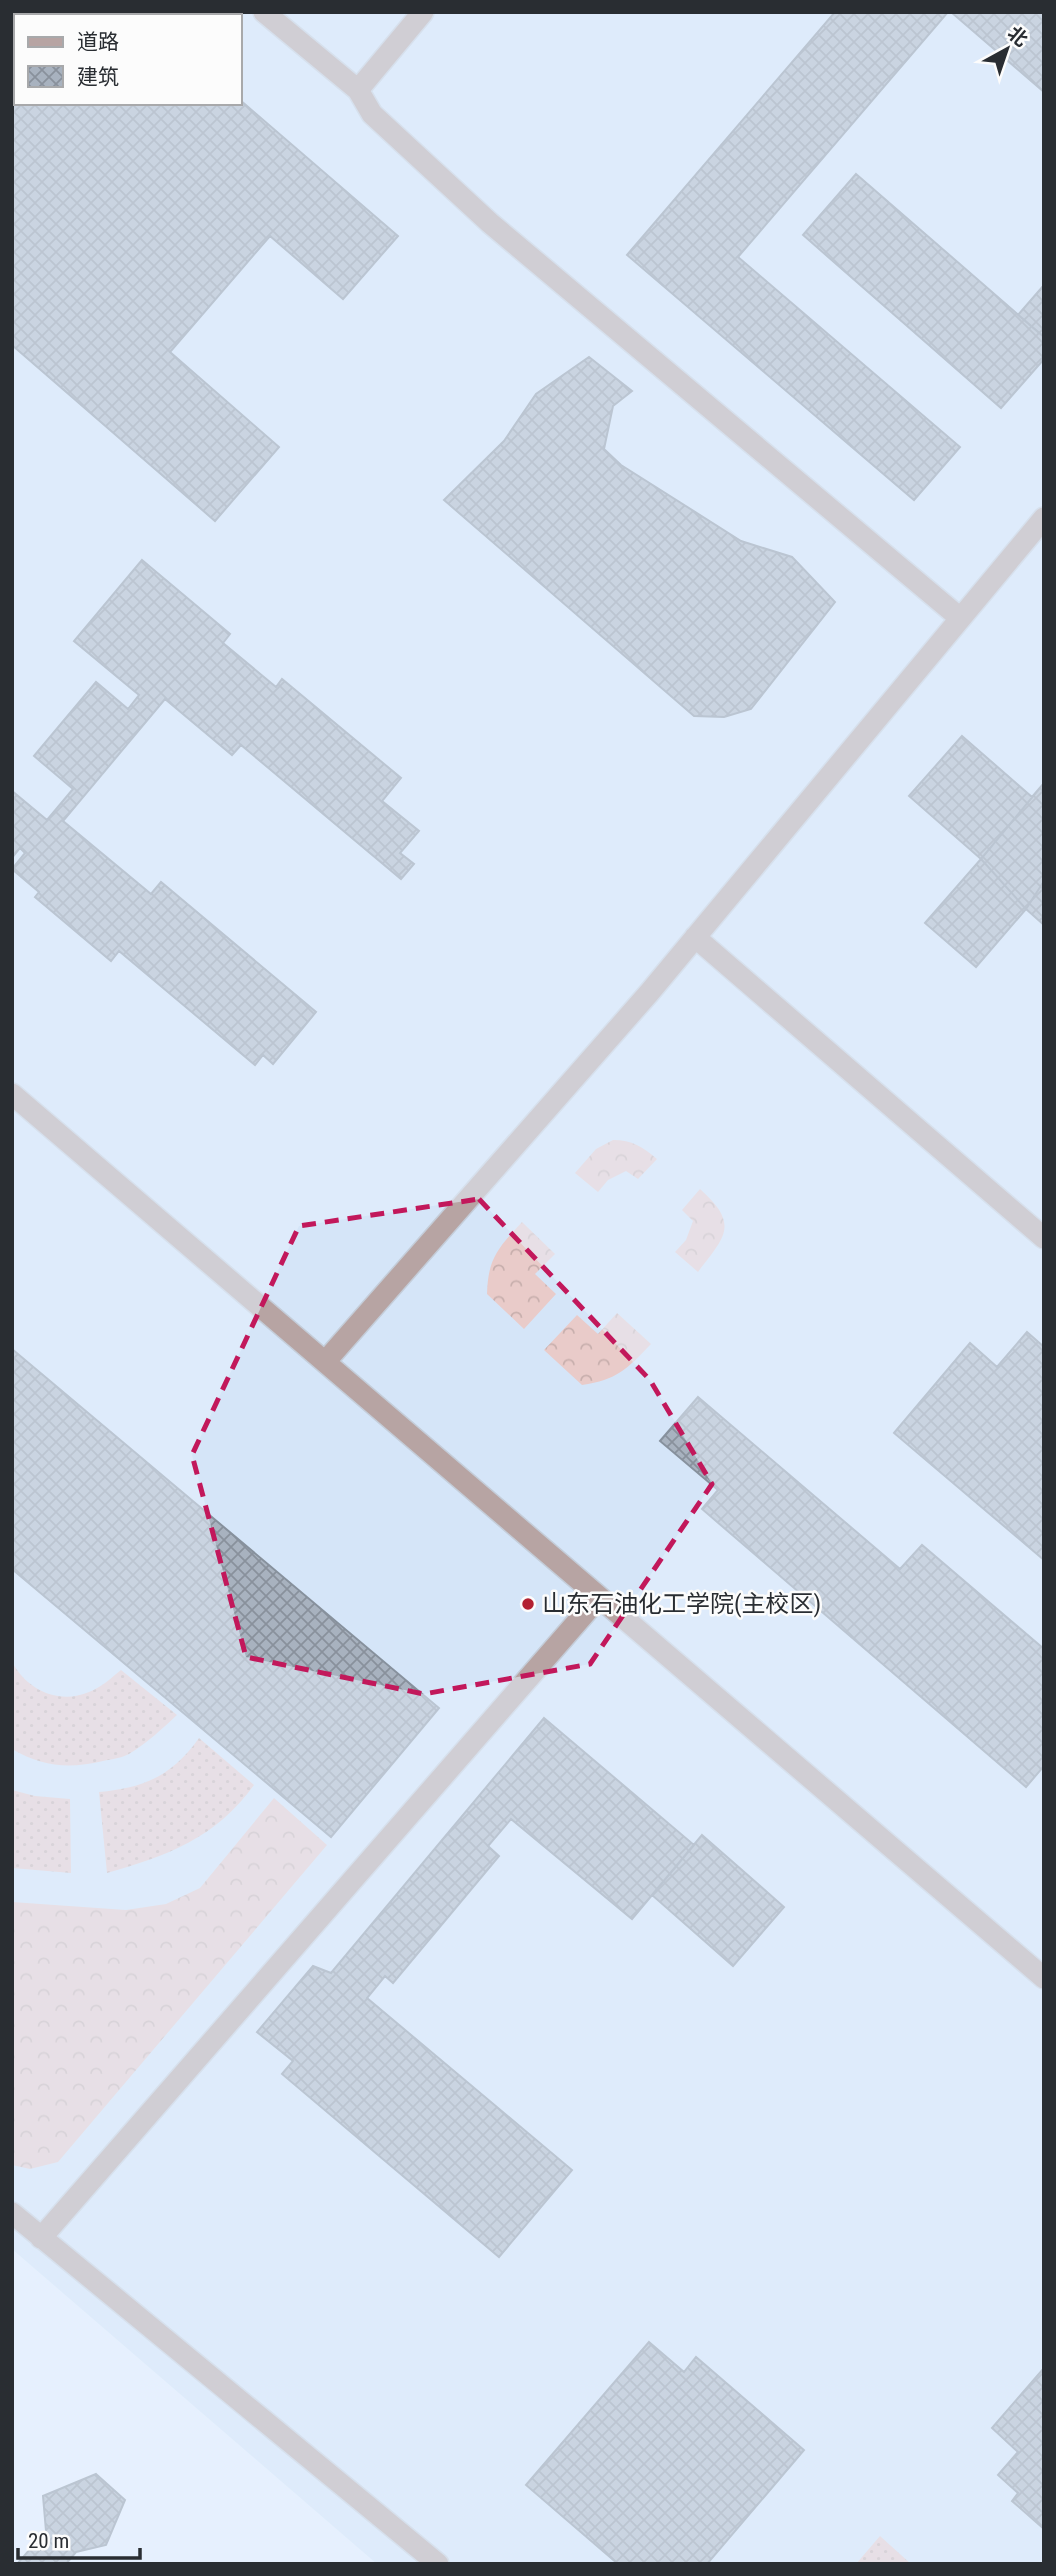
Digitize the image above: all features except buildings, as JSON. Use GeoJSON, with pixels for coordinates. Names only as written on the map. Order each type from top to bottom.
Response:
{"type":"FeatureCollection","features":[{"type":"Feature","properties":{"kind":"lane"},"geometry":{"type":"LineString","coordinates":[[264,12],[358,90],[372,114],[490,223],[961,618]]}},
{"type":"Feature","properties":{"kind":"lane"},"geometry":{"type":"LineString","coordinates":[[358,90],[424,12]]}},
{"type":"Feature","properties":{"kind":"lane"},"geometry":{"type":"LineString","coordinates":[[325,1362],[640,1003],[1044,518]]}},
{"type":"Feature","properties":{"kind":"lane"},"geometry":{"type":"LineString","coordinates":[[695,937],[1044,1238]]}},
{"type":"Feature","properties":{"kind":"lane"},"geometry":{"type":"LineString","coordinates":[[12,1094],[1044,1978]]}},
{"type":"Feature","properties":{"kind":"lane"},"geometry":{"type":"LineString","coordinates":[[41,2238],[599,1598]]}},
{"type":"Feature","properties":{"kind":"lane"},"geometry":{"type":"LineString","coordinates":[[12,2213],[438,2564]]}},
{"type":"Feature","properties":{"kind":"highlighted area"},"geometry":{"type":"Polygon","coordinates":[[[479,1199],[650,1380],[712,1484],[590,1664],[424,1694],[246,1657],[192,1455],[299,1226],[479,1199]]]}},
{"type":"Feature","properties":{"kind":"shaded area","name":"山东石油化工学院(主校区)"},"geometry":{"type":"Polygon","coordinates":[[[12,12],[1044,12],[1044,2564],[377,2564],[12,2249],[12,12]]]}},
{"type":"Feature","properties":{"kind":"green space"},"geometry":{"type":"Polygon","coordinates":[[[613,1140],[637,1145],[657,1159],[638,1179],[626,1171],[608,1180],[598,1192],[575,1173],[596,1149],[613,1140]]]}},
{"type":"Feature","properties":{"kind":"green space"},"geometry":{"type":"Polygon","coordinates":[[[700,1189],[720,1212],[724,1231],[698,1272],[675,1252],[686,1240],[693,1221],[682,1210],[700,1189]]]}},
{"type":"Feature","properties":{"kind":"green space"},"geometry":{"type":"Polygon","coordinates":[[[522,1222],[555,1254],[535,1274],[556,1294],[524,1329],[487,1294],[492,1262],[522,1222]]]}},
{"type":"Feature","properties":{"kind":"green space"},"geometry":{"type":"Polygon","coordinates":[[[617,1313],[651,1344],[621,1372],[604,1380],[582,1385],[544,1350],[577,1315],[598,1334],[617,1313]]]}},
{"type":"Feature","properties":{"kind":"green space"},"geometry":{"type":"Polygon","coordinates":[[[12,1662],[18,1672],[35,1687],[55,1696],[66,1697],[94,1690],[121,1670],[177,1715],[148,1741],[123,1756],[91,1764],[56,1765],[35,1760],[12,1749],[12,1662]]]}},
{"type":"Feature","properties":{"kind":"green space"},"geometry":{"type":"Polygon","coordinates":[[[199,1738],[254,1785],[223,1819],[207,1832],[170,1852],[107,1873],[99,1792],[130,1787],[156,1778],[178,1762],[199,1738]]]}},
{"type":"Feature","properties":{"kind":"green space"},"geometry":{"type":"Polygon","coordinates":[[[12,1790],[35,1796],[70,1799],[71,1873],[12,1868],[12,1790]]]}},
{"type":"Feature","properties":{"kind":"green space"},"geometry":{"type":"Polygon","coordinates":[[[274,1798],[327,1845],[58,2162],[30,2169],[12,2165],[12,1902],[126,1910],[166,1904],[200,1888],[274,1798]]]}},
{"type":"Feature","properties":{"kind":"green space"},"geometry":{"type":"Polygon","coordinates":[[[880,2536],[911,2564],[856,2564],[880,2536]]]}},
{"type":"Feature","properties":{"kind":"place","name":"山东石油化工学院(主校区)"},"geometry":{"type":"Point","coordinates":[528,1604]}}]}
